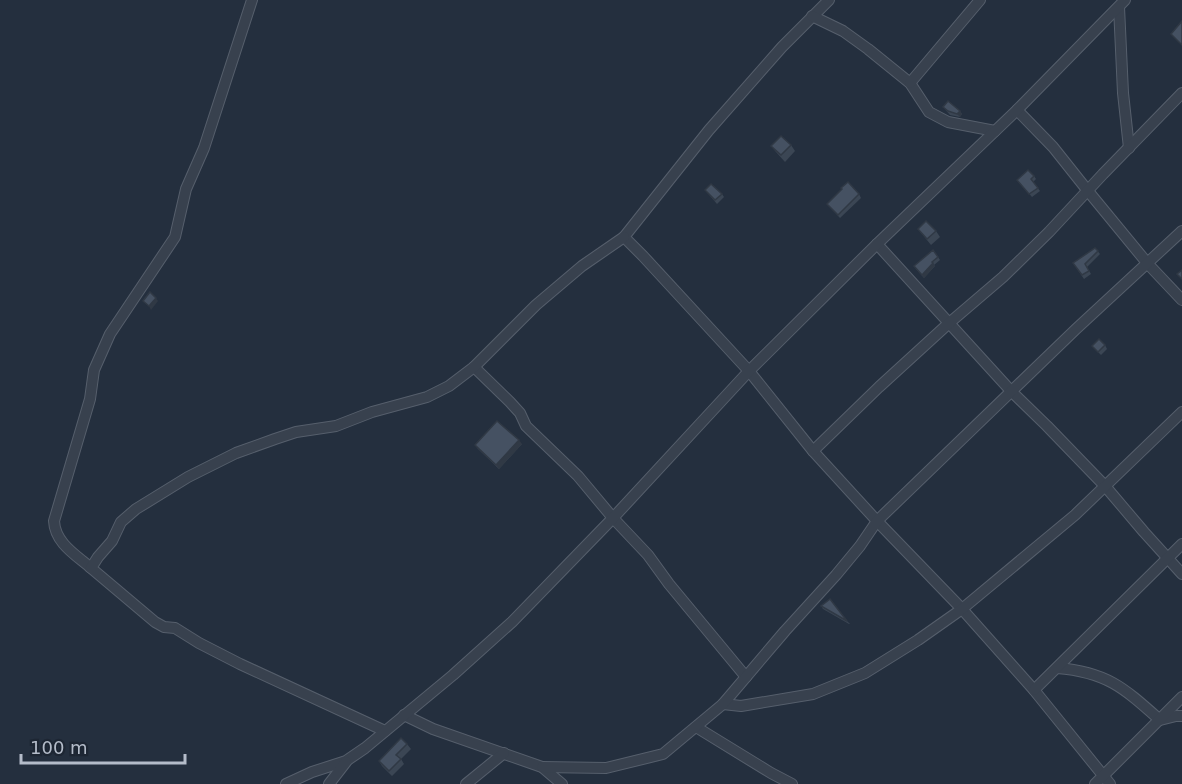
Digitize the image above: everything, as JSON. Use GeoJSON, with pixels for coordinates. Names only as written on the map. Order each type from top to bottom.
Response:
{"type":"FeatureCollection","features":[{"type":"Feature","properties":{"kind":"street"},"geometry":{"type":"LineString","coordinates":[[252,0],[204,148],[186,189],[175,237],[110,334],[94,370],[90,399],[54,521],[54,530],[61,542],[155,622],[164,627],[174,628],[240,664],[385,731]]}},
{"type":"Feature","properties":{"kind":"street"},"geometry":{"type":"LineString","coordinates":[[91,568],[112,541],[121,522],[135,509],[188,477],[236,453],[275,439],[296,432],[336,426],[372,412],[427,397],[449,386],[474,367],[536,305],[582,266],[624,237],[709,130],[782,47],[829,0]]}},
{"type":"Feature","properties":{"kind":"street"},"geometry":{"type":"LineString","coordinates":[[910,83],[980,0]]}},
{"type":"Feature","properties":{"kind":"street"},"geometry":{"type":"LineString","coordinates":[[329,784],[346,761],[453,675],[512,622],[613,518],[749,371],[1017,110],[1122,4]]}},
{"type":"Feature","properties":{"kind":"street"},"geometry":{"type":"LineString","coordinates":[[1122,4],[1123,93],[1129,148]]}},
{"type":"Feature","properties":{"kind":"street"},"geometry":{"type":"LineString","coordinates":[[812,16],[843,31],[910,83],[929,112],[948,122],[995,131]]}},
{"type":"Feature","properties":{"kind":"street"},"geometry":{"type":"LineString","coordinates":[[813,451],[879,387],[1003,277],[1182,93]]}},
{"type":"Feature","properties":{"kind":"street"},"geometry":{"type":"LineString","coordinates":[[1017,110],[1053,147],[1148,264],[1182,300]]}},
{"type":"Feature","properties":{"kind":"street"},"geometry":{"type":"LineString","coordinates":[[404,715],[433,729],[542,767],[606,768],[663,754],[723,704],[842,568],[877,521],[1076,329],[1182,231]]}},
{"type":"Feature","properties":{"kind":"street"},"geometry":{"type":"LineString","coordinates":[[624,237],[749,371],[813,451],[962,609],[1034,690],[1106,780]]}},
{"type":"Feature","properties":{"kind":"street"},"geometry":{"type":"LineString","coordinates":[[877,244],[1011,391],[1105,486],[1182,574]]}},
{"type":"Feature","properties":{"kind":"street"},"geometry":{"type":"LineString","coordinates":[[474,367],[520,413],[526,426],[578,476],[648,555],[746,677]]}},
{"type":"Feature","properties":{"kind":"street"},"geometry":{"type":"LineString","coordinates":[[723,704],[741,706],[813,694],[864,673],[962,609],[1075,515],[1182,411]]}},
{"type":"Feature","properties":{"kind":"street"},"geometry":{"type":"LineString","coordinates":[[1034,690],[1182,544]]}},
{"type":"Feature","properties":{"kind":"street"},"geometry":{"type":"LineString","coordinates":[[1057,669],[1078,670],[1101,676],[1130,693],[1160,720]]}},
{"type":"Feature","properties":{"kind":"street"},"geometry":{"type":"LineString","coordinates":[[1095,784],[1106,780],[1182,696]]}},
{"type":"Feature","properties":{"kind":"street"},"geometry":{"type":"LineString","coordinates":[[1160,720],[1182,716]]}},
{"type":"Feature","properties":{"kind":"street"},"geometry":{"type":"LineString","coordinates":[[696,727],[792,784]]}},
{"type":"Feature","properties":{"kind":"street"},"geometry":{"type":"LineString","coordinates":[[466,784],[504,753]]}},
{"type":"Feature","properties":{"kind":"street"},"geometry":{"type":"LineString","coordinates":[[286,784],[312,772],[346,761]]}},
{"type":"Feature","properties":{"kind":"street"},"geometry":{"type":"LineString","coordinates":[[542,767],[562,784]]}},
{"type":"Feature","properties":{"kind":"building"},"geometry":{"type":"Polygon","coordinates":[[[1182,21],[1182,45],[1171,34],[1182,21]]]}},
{"type":"Feature","properties":{"kind":"building"},"geometry":{"type":"Polygon","coordinates":[[[948,101],[960,111],[957,114],[943,107],[948,101]]]}},
{"type":"Feature","properties":{"kind":"building"},"geometry":{"type":"Polygon","coordinates":[[[781,136],[791,145],[781,155],[771,146],[781,136]]]}},
{"type":"Feature","properties":{"kind":"building"},"geometry":{"type":"Polygon","coordinates":[[[1028,170],[1034,176],[1031,179],[1038,188],[1029,194],[1017,180],[1028,170]]]}},
{"type":"Feature","properties":{"kind":"building"},"geometry":{"type":"Polygon","coordinates":[[[848,182],[859,194],[838,215],[827,204],[848,182]]]}},
{"type":"Feature","properties":{"kind":"building"},"geometry":{"type":"Polygon","coordinates":[[[711,184],[722,194],[715,200],[705,190],[711,184]]]}},
{"type":"Feature","properties":{"kind":"building"},"geometry":{"type":"Polygon","coordinates":[[[926,221],[936,231],[927,239],[918,229],[926,221]]]}},
{"type":"Feature","properties":{"kind":"building"},"geometry":{"type":"Polygon","coordinates":[[[1095,248],[1098,251],[1085,264],[1089,271],[1082,275],[1073,263],[1095,248]]]}},
{"type":"Feature","properties":{"kind":"building"},"geometry":{"type":"Polygon","coordinates":[[[933,250],[938,257],[922,275],[914,266],[933,250]]]}},
{"type":"Feature","properties":{"kind":"building"},"geometry":{"type":"Polygon","coordinates":[[[150,292],[156,298],[149,306],[143,301],[150,292]]]}},
{"type":"Feature","properties":{"kind":"building"},"geometry":{"type":"Polygon","coordinates":[[[1099,339],[1105,345],[1098,352],[1092,346],[1099,339]]]}},
{"type":"Feature","properties":{"kind":"building"},"geometry":{"type":"Polygon","coordinates":[[[497,421],[519,440],[496,465],[475,445],[497,421]]]}},
{"type":"Feature","properties":{"kind":"building"},"geometry":{"type":"Polygon","coordinates":[[[830,599],[847,621],[821,606],[830,599]]]}},
{"type":"Feature","properties":{"kind":"building"},"geometry":{"type":"Polygon","coordinates":[[[401,738],[407,744],[396,755],[401,759],[389,771],[379,761],[401,738]]]}}]}
